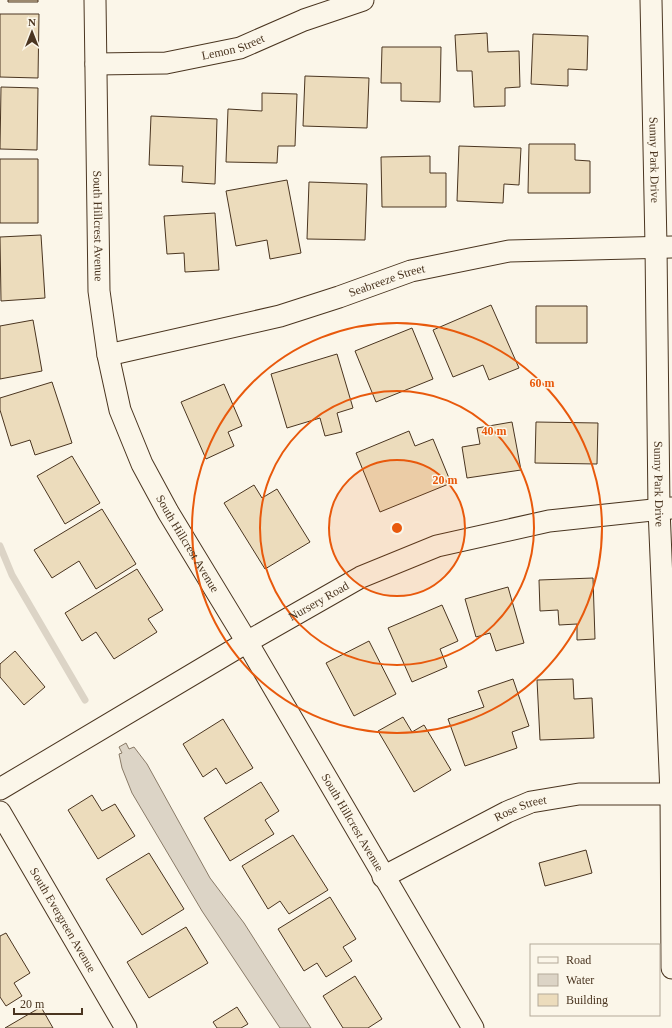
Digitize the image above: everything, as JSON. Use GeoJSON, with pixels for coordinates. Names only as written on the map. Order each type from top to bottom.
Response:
{"type":"FeatureCollection","features":[{"type":"Feature","properties":{"kind":"street","name":"South Hillcrest Avenue"},"geometry":{"type":"LineString","coordinates":[[95,0],[99,291],[108,355],[120,410],[142,464],[168,512],[247,642],[383,877],[473,1028]]}},
{"type":"Feature","properties":{"kind":"street","name":"Lemon Street"},"geometry":{"type":"LineString","coordinates":[[96,64],[166,63],[240,48],[304,20],[363,0]]}},
{"type":"Feature","properties":{"kind":"street","name":"Sunny Park Drive"},"geometry":{"type":"LineString","coordinates":[[651,0],[664,247],[672,968]]}},
{"type":"Feature","properties":{"kind":"street","name":"Seabreeze Street"},"geometry":{"type":"LineString","coordinates":[[108,355],[280,316],[411,271],[509,251],[664,247]]}},
{"type":"Feature","properties":{"kind":"street","name":"Nursery Road"},"geometry":{"type":"LineString","coordinates":[[0,789],[247,642],[361,577],[437,546],[548,521],[666,509]]}},
{"type":"Feature","properties":{"kind":"street","name":"Rose Street"},"geometry":{"type":"LineString","coordinates":[[383,877],[507,812],[531,802],[578,794],[671,794]]}},
{"type":"Feature","properties":{"kind":"street","name":"South Evergreen Avenue"},"geometry":{"type":"LineString","coordinates":[[0,812],[126,1028]]}},
{"type":"Feature","properties":{"kind":"water"},"geometry":{"type":"Polygon","coordinates":[[[126,743],[129,749],[134,747],[147,764],[210,878],[244,923],[311,1028],[280,1028],[202,911],[132,793],[122,768],[119,754],[122,753],[119,747],[126,743]]]}},
{"type":"Feature","properties":{"kind":"building"},"geometry":{"type":"Polygon","coordinates":[[[8,0],[38,0],[38,2],[8,2],[8,0]]]}},
{"type":"Feature","properties":{"kind":"building"},"geometry":{"type":"Polygon","coordinates":[[[0,14],[39,14],[38,78],[0,77],[0,14]]]}},
{"type":"Feature","properties":{"kind":"building"},"geometry":{"type":"Polygon","coordinates":[[[487,33],[488,52],[519,51],[520,87],[505,88],[505,106],[474,107],[472,71],[457,71],[455,35],[487,33]]]}},
{"type":"Feature","properties":{"kind":"building"},"geometry":{"type":"Polygon","coordinates":[[[533,34],[588,36],[587,70],[568,69],[568,86],[531,84],[533,34]]]}},
{"type":"Feature","properties":{"kind":"building"},"geometry":{"type":"Polygon","coordinates":[[[382,47],[441,47],[440,102],[401,101],[401,83],[381,83],[382,47]]]}},
{"type":"Feature","properties":{"kind":"building"},"geometry":{"type":"Polygon","coordinates":[[[305,76],[369,78],[367,128],[303,126],[305,76]]]}},
{"type":"Feature","properties":{"kind":"building"},"geometry":{"type":"Polygon","coordinates":[[[1,87],[38,88],[37,150],[0,149],[1,87]]]}},
{"type":"Feature","properties":{"kind":"building"},"geometry":{"type":"Polygon","coordinates":[[[262,93],[297,94],[295,146],[278,146],[277,163],[226,162],[228,109],[262,111],[262,93]]]}},
{"type":"Feature","properties":{"kind":"building"},"geometry":{"type":"Polygon","coordinates":[[[151,116],[217,119],[215,184],[182,182],[183,166],[149,165],[151,116]]]}},
{"type":"Feature","properties":{"kind":"building"},"geometry":{"type":"Polygon","coordinates":[[[529,144],[575,144],[575,160],[590,161],[590,193],[528,193],[529,144]]]}},
{"type":"Feature","properties":{"kind":"building"},"geometry":{"type":"Polygon","coordinates":[[[459,146],[521,148],[519,185],[504,184],[503,203],[457,201],[459,146]]]}},
{"type":"Feature","properties":{"kind":"building"},"geometry":{"type":"Polygon","coordinates":[[[430,156],[430,173],[446,173],[446,207],[382,207],[381,157],[430,156]]]}},
{"type":"Feature","properties":{"kind":"building"},"geometry":{"type":"Polygon","coordinates":[[[0,159],[38,159],[38,223],[0,223],[0,159]]]}},
{"type":"Feature","properties":{"kind":"building"},"geometry":{"type":"Polygon","coordinates":[[[287,180],[301,253],[270,259],[267,240],[236,246],[226,191],[287,180]]]}},
{"type":"Feature","properties":{"kind":"building"},"geometry":{"type":"Polygon","coordinates":[[[309,182],[367,184],[365,240],[307,239],[309,182]]]}},
{"type":"Feature","properties":{"kind":"building"},"geometry":{"type":"Polygon","coordinates":[[[215,213],[219,270],[185,272],[184,253],[167,254],[164,216],[215,213]]]}},
{"type":"Feature","properties":{"kind":"building"},"geometry":{"type":"Polygon","coordinates":[[[41,235],[45,298],[1,301],[0,237],[41,235]]]}},
{"type":"Feature","properties":{"kind":"building"},"geometry":{"type":"Polygon","coordinates":[[[491,305],[519,368],[489,380],[483,365],[453,377],[433,330],[491,305]]]}},
{"type":"Feature","properties":{"kind":"building"},"geometry":{"type":"Polygon","coordinates":[[[536,306],[587,306],[587,343],[536,343],[536,306]]]}},
{"type":"Feature","properties":{"kind":"building"},"geometry":{"type":"Polygon","coordinates":[[[33,320],[42,371],[0,379],[0,326],[33,320]]]}},
{"type":"Feature","properties":{"kind":"building"},"geometry":{"type":"Polygon","coordinates":[[[412,328],[433,379],[376,402],[355,351],[412,328]]]}},
{"type":"Feature","properties":{"kind":"building"},"geometry":{"type":"Polygon","coordinates":[[[337,354],[353,408],[337,413],[342,432],[325,436],[320,418],[287,428],[271,374],[337,354]]]}},
{"type":"Feature","properties":{"kind":"building"},"geometry":{"type":"Polygon","coordinates":[[[52,382],[72,443],[35,455],[30,440],[11,446],[0,410],[0,398],[52,382]]]}},
{"type":"Feature","properties":{"kind":"building"},"geometry":{"type":"Polygon","coordinates":[[[224,384],[242,426],[228,432],[234,446],[206,459],[181,402],[224,384]]]}},
{"type":"Feature","properties":{"kind":"building"},"geometry":{"type":"Polygon","coordinates":[[[512,422],[521,470],[467,478],[462,447],[480,444],[477,428],[512,422]]]}},
{"type":"Feature","properties":{"kind":"building"},"geometry":{"type":"Polygon","coordinates":[[[536,422],[598,423],[597,464],[535,463],[536,422]]]}},
{"type":"Feature","properties":{"kind":"building"},"geometry":{"type":"Polygon","coordinates":[[[409,431],[415,446],[433,439],[451,483],[380,512],[356,453],[409,431]]]}},
{"type":"Feature","properties":{"kind":"building"},"geometry":{"type":"Polygon","coordinates":[[[72,456],[100,503],[65,524],[37,476],[72,456]]]}},
{"type":"Feature","properties":{"kind":"building"},"geometry":{"type":"Polygon","coordinates":[[[254,485],[262,498],[277,489],[310,542],[265,569],[224,503],[254,485]]]}},
{"type":"Feature","properties":{"kind":"building"},"geometry":{"type":"Polygon","coordinates":[[[102,509],[136,564],[96,589],[79,561],[52,578],[34,550],[102,509]]]}},
{"type":"Feature","properties":{"kind":"building"},"geometry":{"type":"Polygon","coordinates":[[[137,569],[163,610],[148,619],[157,632],[114,659],[96,632],[82,641],[65,613],[137,569]]]}},
{"type":"Feature","properties":{"kind":"building"},"geometry":{"type":"Polygon","coordinates":[[[593,578],[595,639],[577,640],[577,624],[559,625],[558,610],[540,611],[539,580],[593,578]]]}},
{"type":"Feature","properties":{"kind":"building"},"geometry":{"type":"Polygon","coordinates":[[[508,587],[524,643],[496,651],[490,633],[476,637],[465,599],[508,587]]]}},
{"type":"Feature","properties":{"kind":"building"},"geometry":{"type":"Polygon","coordinates":[[[442,605],[458,641],[440,649],[447,667],[412,682],[388,628],[442,605]]]}},
{"type":"Feature","properties":{"kind":"building"},"geometry":{"type":"Polygon","coordinates":[[[369,641],[396,694],[354,716],[326,663],[369,641]]]}},
{"type":"Feature","properties":{"kind":"building"},"geometry":{"type":"Polygon","coordinates":[[[15,651],[45,687],[24,705],[0,677],[0,664],[15,651]]]}},
{"type":"Feature","properties":{"kind":"building"},"geometry":{"type":"Polygon","coordinates":[[[513,679],[529,726],[512,732],[517,748],[465,766],[448,719],[484,707],[478,691],[513,679]]]}},
{"type":"Feature","properties":{"kind":"building"},"geometry":{"type":"Polygon","coordinates":[[[573,679],[574,699],[592,698],[594,738],[540,740],[537,680],[573,679]]]}},
{"type":"Feature","properties":{"kind":"building"},"geometry":{"type":"Polygon","coordinates":[[[403,717],[412,732],[424,725],[451,770],[414,792],[378,731],[403,717]]]}},
{"type":"Feature","properties":{"kind":"building"},"geometry":{"type":"Polygon","coordinates":[[[223,719],[253,768],[226,784],[216,768],[203,777],[183,744],[223,719]]]}},
{"type":"Feature","properties":{"kind":"building"},"geometry":{"type":"Polygon","coordinates":[[[261,782],[279,811],[265,820],[274,834],[230,861],[204,818],[261,782]]]}},
{"type":"Feature","properties":{"kind":"building"},"geometry":{"type":"Polygon","coordinates":[[[92,795],[102,811],[115,804],[135,836],[98,859],[68,810],[92,795]]]}},
{"type":"Feature","properties":{"kind":"building"},"geometry":{"type":"Polygon","coordinates":[[[293,835],[328,890],[289,914],[280,901],[268,909],[242,866],[293,835]]]}},
{"type":"Feature","properties":{"kind":"building"},"geometry":{"type":"Polygon","coordinates":[[[586,850],[592,873],[545,886],[539,863],[586,850]]]}},
{"type":"Feature","properties":{"kind":"building"},"geometry":{"type":"Polygon","coordinates":[[[149,853],[184,909],[142,935],[106,879],[149,853]]]}},
{"type":"Feature","properties":{"kind":"building"},"geometry":{"type":"Polygon","coordinates":[[[330,897],[356,939],[343,947],[352,961],[326,977],[317,963],[304,971],[278,929],[330,897]]]}},
{"type":"Feature","properties":{"kind":"building"},"geometry":{"type":"Polygon","coordinates":[[[186,927],[208,963],[149,998],[127,962],[186,927]]]}},
{"type":"Feature","properties":{"kind":"building"},"geometry":{"type":"Polygon","coordinates":[[[6,933],[30,973],[14,983],[22,996],[6,1006],[0,997],[0,936],[6,933]]]}},
{"type":"Feature","properties":{"kind":"building"},"geometry":{"type":"Polygon","coordinates":[[[355,976],[382,1019],[368,1028],[343,1028],[323,996],[355,976]]]}},
{"type":"Feature","properties":{"kind":"building"},"geometry":{"type":"Polygon","coordinates":[[[41,1007],[53,1028],[5,1028],[41,1007]]]}},
{"type":"Feature","properties":{"kind":"building"},"geometry":{"type":"Polygon","coordinates":[[[237,1007],[248,1024],[241,1028],[217,1028],[213,1022],[237,1007]]]}},
{"type":"Feature","properties":{"kind":"waterway"},"geometry":{"type":"LineString","coordinates":[[0,546],[12,575],[85,700]]}}]}
